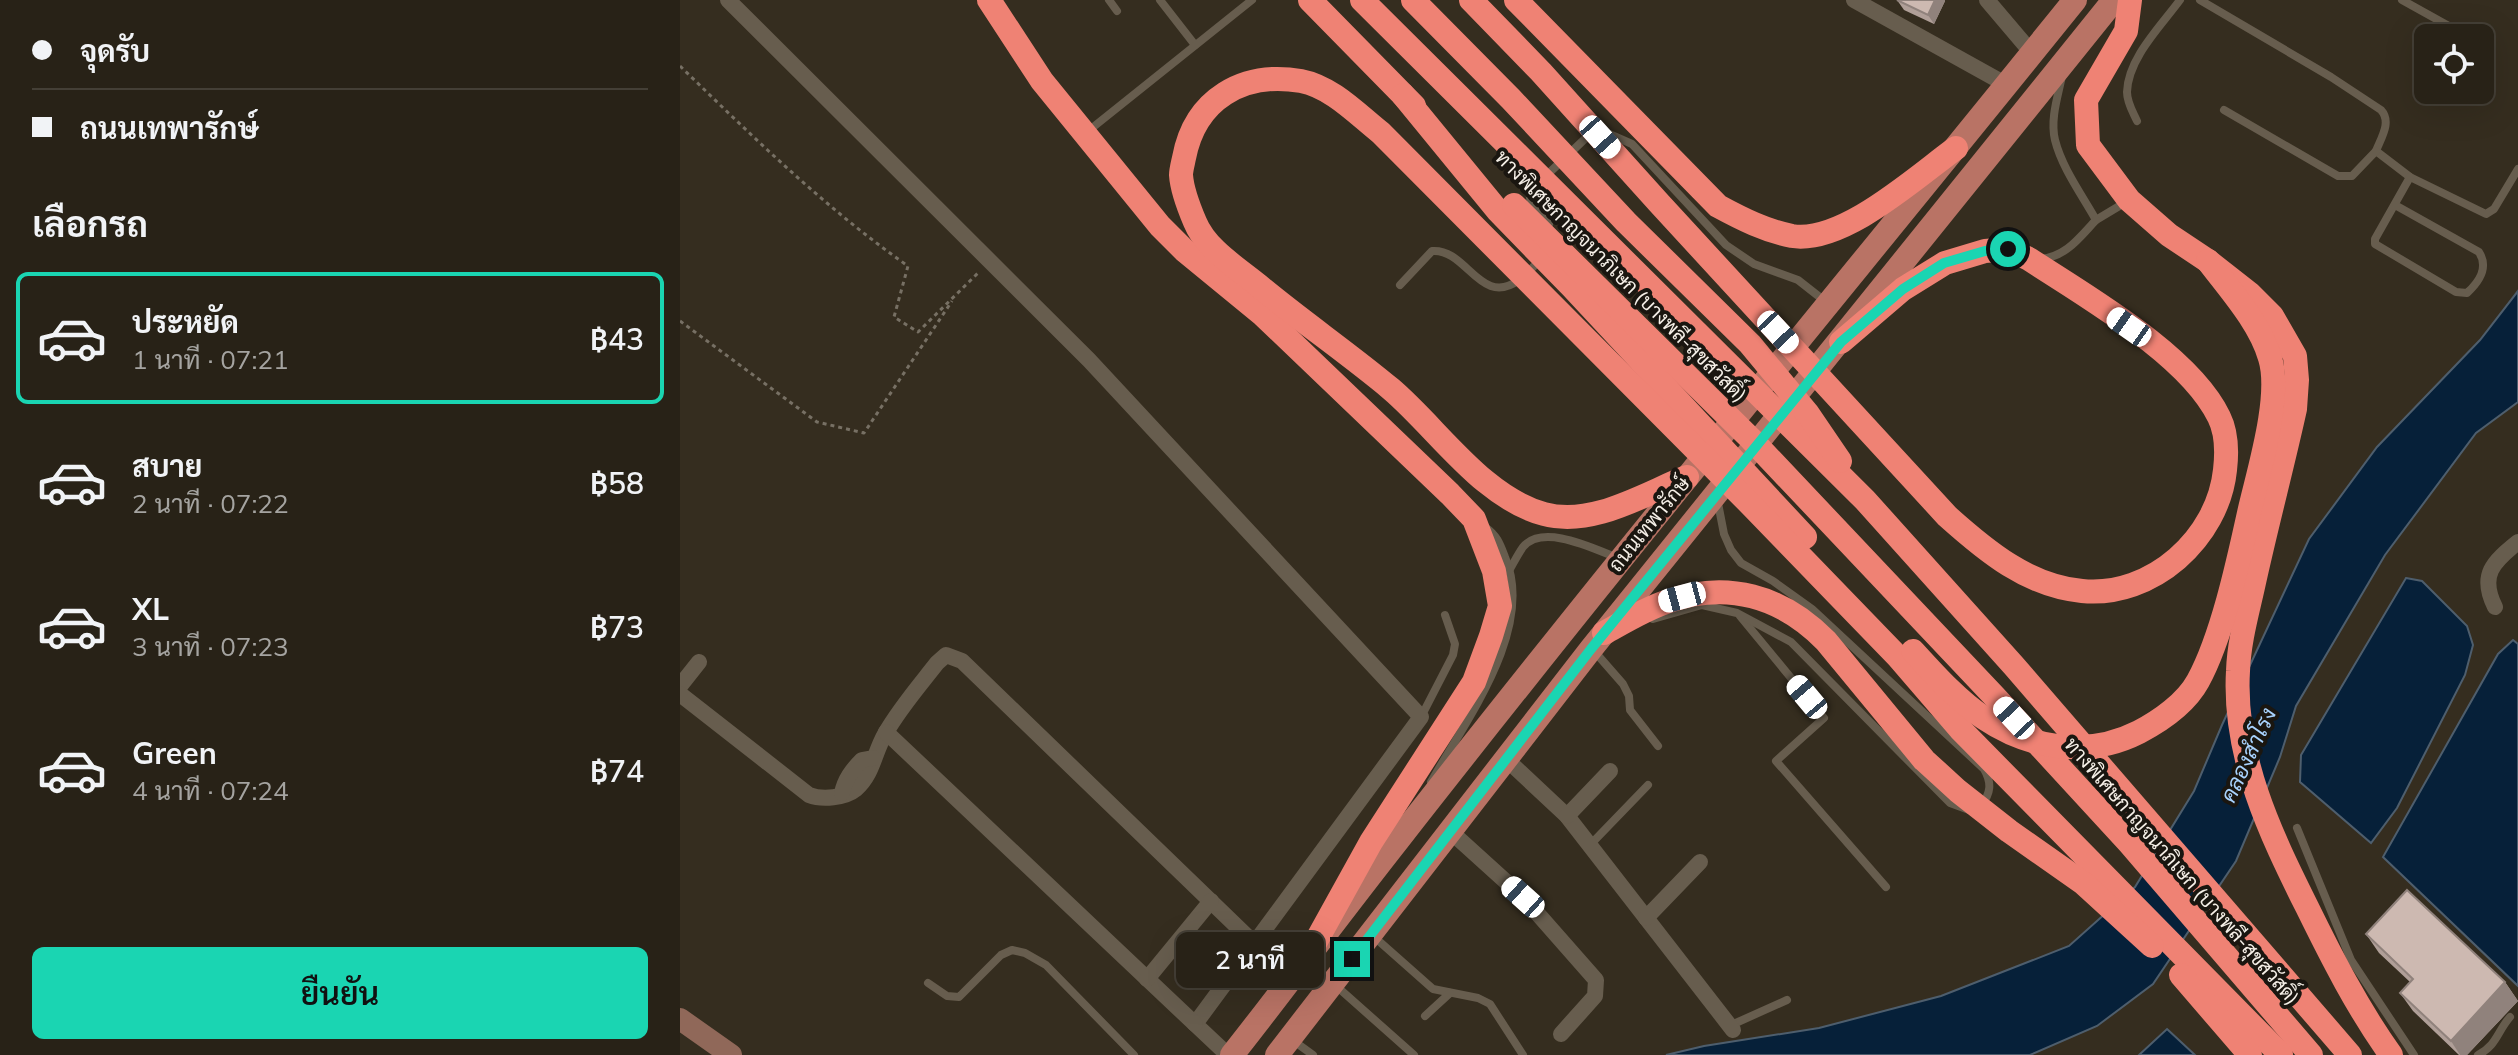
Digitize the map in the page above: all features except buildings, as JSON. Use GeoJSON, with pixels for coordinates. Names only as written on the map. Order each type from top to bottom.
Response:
{"type":"FeatureCollection","features":[{"type":"Feature","properties":{"kind":"highway"},"geometry":{"type":"LineString","coordinates":[[989,0],[1042,81],[1160,226],[1185,251],[1274,325],[1404,446],[1474,519],[1494,571],[1500,606],[1474,682],[1371,842],[1304,963]]}},
{"type":"Feature","properties":{"kind":"highway","name":"ทางพิเศษกาญจนาภิเษก (บางพลี-สุขสวัสดิ์)"},"geometry":{"type":"LineString","coordinates":[[1310,0],[1751,439],[2130,844],[2311,1055]]}},
{"type":"Feature","properties":{"kind":"highway","name":"ทางพิเศษกาญจนาภิเษก (บางพลี-สุขสวัสดิ์)"},"geometry":{"type":"LineString","coordinates":[[1362,0],[1865,500],[2014,666],[2350,1055]]}},
{"type":"Feature","properties":{"kind":"highway"},"geometry":{"type":"LineString","coordinates":[[1413,0],[1626,222],[1750,344],[1808,414],[1865,500]]}},
{"type":"Feature","properties":{"kind":"highway"},"geometry":{"type":"LineString","coordinates":[[1471,0],[1541,72],[1947,516],[1977,543],[2044,584],[2086,592],[2116,590],[2155,575],[2185,554],[2209,523],[2223,488],[2227,451],[2221,420],[2205,392],[2148,341],[2029,259],[2008,249],[1985,251],[1945,263],[1903,289],[1841,342]]}},
{"type":"Feature","properties":{"kind":"highway"},"geometry":{"type":"LineString","coordinates":[[1516,0],[1718,206],[1752,224],[1794,236],[1832,233],[1864,215],[1956,148]]}},
{"type":"Feature","properties":{"kind":"highway"},"geometry":{"type":"LineString","coordinates":[[2130,0],[2126,31],[2086,100],[2088,145],[2129,200],[2169,235],[2250,294],[2272,316],[2295,356],[2295,409],[2244,625],[2238,671],[2243,747],[2253,787],[2289,872],[2332,959],[2391,1055]]}},
{"type":"Feature","properties":{"kind":"highway"},"geometry":{"type":"LineString","coordinates":[[1687,477],[1606,511],[1578,517],[1544,514],[1513,500],[1484,479],[1393,391],[1203,239],[1189,207],[1181,176],[1188,140],[1201,115],[1218,97],[1266,79],[1302,82],[1329,92],[1381,133],[1760,514],[1898,657],[1960,729],[2281,1055]]}},
{"type":"Feature","properties":{"kind":"highway"},"geometry":{"type":"LineString","coordinates":[[1403,95],[1498,211],[1930,670],[1981,716],[2003,730],[2057,747],[2101,747],[2155,724],[2196,684],[2210,654],[2240,552],[2261,462],[2273,380],[2270,357],[2251,321],[2208,261]]}},
{"type":"Feature","properties":{"kind":"highway"},"geometry":{"type":"LineString","coordinates":[[1598,641],[1666,602],[1699,593],[1736,602],[1761,598],[1789,610],[1809,624],[1924,760],[1978,807],[2083,883],[2122,916],[2195,989],[2250,1055]]}},
{"type":"Feature","properties":{"kind":"main road","name":"ถนนเทพารักษ์"},"geometry":{"type":"LineString","coordinates":[[1230,1055],[1396,841],[1687,477],[2075,0]]}},
{"type":"Feature","properties":{"kind":"main road","name":"ถนนเทพารักษ์"},"geometry":{"type":"LineString","coordinates":[[1284,1047],[1505,758],[2114,0]]}},
{"type":"Feature","properties":{"kind":"street"},"geometry":{"type":"LineString","coordinates":[[728,0],[1099,371],[1421,717],[1195,1024]]}},
{"type":"Feature","properties":{"kind":"street"},"geometry":{"type":"LineString","coordinates":[[1854,0],[2007,85]]}},
{"type":"Feature","properties":{"kind":"street"},"geometry":{"type":"LineString","coordinates":[[1987,0],[2032,53]]}},
{"type":"Feature","properties":{"kind":"street"},"geometry":{"type":"LineString","coordinates":[[2495,607],[2488,590],[2488,575],[2501,556],[2518,542]]}},
{"type":"Feature","properties":{"kind":"street"},"geometry":{"type":"LineString","coordinates":[[680,694],[809,795],[828,799],[855,790],[870,772],[873,758],[886,732],[937,663],[946,655],[952,656],[962,661],[1255,944]]}},
{"type":"Feature","properties":{"kind":"street"},"geometry":{"type":"LineString","coordinates":[[680,686],[699,662]]}},
{"type":"Feature","properties":{"kind":"street"},"geometry":{"type":"LineString","coordinates":[[886,732],[995,838],[1230,1055]]}},
{"type":"Feature","properties":{"kind":"street"},"geometry":{"type":"LineString","coordinates":[[1505,758],[1567,816],[1731,1028]]}},
{"type":"Feature","properties":{"kind":"street"},"geometry":{"type":"LineString","coordinates":[[1567,816],[1610,771]]}},
{"type":"Feature","properties":{"kind":"street"},"geometry":{"type":"LineString","coordinates":[[1450,831],[1523,897],[1596,980],[1598,987],[1595,996],[1561,1034]]}},
{"type":"Feature","properties":{"kind":"street"},"geometry":{"type":"LineString","coordinates":[[1646,918],[1700,862]]}},
{"type":"Feature","properties":{"kind":"street"},"geometry":{"type":"LineString","coordinates":[[1147,979],[1211,901]]}},
{"type":"Feature","properties":{"kind":"street"},"geometry":{"type":"LineString","coordinates":[[680,1019],[731,1055]]}},
{"type":"Feature","properties":{"kind":"lane"},"geometry":{"type":"LineString","coordinates":[[1109,0],[1117,11]]}},
{"type":"Feature","properties":{"kind":"lane"},"geometry":{"type":"LineString","coordinates":[[1160,0],[1195,45]]}},
{"type":"Feature","properties":{"kind":"lane"},"geometry":{"type":"LineString","coordinates":[[1231,0],[1239,10]]}},
{"type":"Feature","properties":{"kind":"lane"},"geometry":{"type":"LineString","coordinates":[[1085,133],[1252,0]]}},
{"type":"Feature","properties":{"kind":"lane"},"geometry":{"type":"LineString","coordinates":[[2137,121],[2129,105],[2127,91],[2131,70],[2180,0]]}},
{"type":"Feature","properties":{"kind":"lane"},"geometry":{"type":"LineString","coordinates":[[2200,0],[2331,77],[2381,110],[2387,123],[2376,151],[2352,176],[2338,176],[2224,110]]}},
{"type":"Feature","properties":{"kind":"lane"},"geometry":{"type":"LineString","coordinates":[[2402,0],[2445,24]]}},
{"type":"Feature","properties":{"kind":"lane"},"geometry":{"type":"LineString","coordinates":[[2066,60],[2054,111],[2054,138],[2067,170],[2096,220]]}},
{"type":"Feature","properties":{"kind":"lane"},"geometry":{"type":"LineString","coordinates":[[1400,285],[1425,256],[1439,250],[1452,254],[1485,286],[1501,287],[1518,282],[1554,245],[1556,233],[1531,203],[1529,192],[1589,135],[1600,132],[1632,144],[1726,245],[1754,264],[1798,280],[1830,305]]}},
{"type":"Feature","properties":{"kind":"lane"},"geometry":{"type":"LineString","coordinates":[[2376,151],[2410,177],[2486,214],[2494,209],[2518,169]]}},
{"type":"Feature","properties":{"kind":"lane"},"geometry":{"type":"LineString","coordinates":[[2395,205],[2479,252],[2484,268],[2477,284],[2467,293],[2456,292],[2375,244],[2375,239],[2410,177]]}},
{"type":"Feature","properties":{"kind":"lane"},"geometry":{"type":"LineString","coordinates":[[2029,259],[2048,258],[2063,252],[2078,242],[2096,220],[2129,200]]}},
{"type":"Feature","properties":{"kind":"lane"},"geometry":{"type":"LineString","coordinates":[[1716,494],[1724,534],[1741,563],[1812,609],[1984,769],[1990,785],[1983,804],[1971,811],[1950,803],[1791,642],[1736,602]]}},
{"type":"Feature","properties":{"kind":"lane"},"geometry":{"type":"LineString","coordinates":[[1396,841],[1481,694],[1504,647],[1513,600],[1510,569],[1495,534],[1474,519]]}},
{"type":"Feature","properties":{"kind":"lane"},"geometry":{"type":"LineString","coordinates":[[1510,569],[1524,545],[1542,537],[1576,541],[1621,560]]}},
{"type":"Feature","properties":{"kind":"lane"},"geometry":{"type":"LineString","coordinates":[[1736,602],[1824,718],[1776,761],[1886,887]]}},
{"type":"Feature","properties":{"kind":"lane"},"geometry":{"type":"LineString","coordinates":[[1421,717],[1453,655],[1455,644],[1445,615]]}},
{"type":"Feature","properties":{"kind":"lane"},"geometry":{"type":"LineString","coordinates":[[1598,641],[1629,696],[1630,710],[1658,746]]}},
{"type":"Feature","properties":{"kind":"lane"},"geometry":{"type":"LineString","coordinates":[[1589,846],[1648,785]]}},
{"type":"Feature","properties":{"kind":"lane"},"geometry":{"type":"LineString","coordinates":[[2297,828],[2351,960],[2414,1055]]}},
{"type":"Feature","properties":{"kind":"lane"},"geometry":{"type":"LineString","coordinates":[[1371,934],[1433,989],[1490,1004],[1523,1055]]}},
{"type":"Feature","properties":{"kind":"lane"},"geometry":{"type":"LineString","coordinates":[[928,983],[947,996],[959,997],[1001,955],[1012,950],[1025,953],[1046,965],[1134,1055]]}},
{"type":"Feature","properties":{"kind":"lane"},"geometry":{"type":"LineString","coordinates":[[1333,984],[1414,1055]]}},
{"type":"Feature","properties":{"kind":"lane"},"geometry":{"type":"LineString","coordinates":[[1425,1016],[1450,993]]}},
{"type":"Feature","properties":{"kind":"lane"},"geometry":{"type":"LineString","coordinates":[[1731,1028],[1787,1000]]}},
{"type":"Feature","properties":{"kind":"lane"},"geometry":{"type":"LineString","coordinates":[[2478,1055],[2493,1045],[2501,1027],[2510,1017]]}},
{"type":"Feature","properties":{"kind":"lane"},"geometry":{"type":"LineString","coordinates":[[1284,1047],[1313,1055]]}},
{"type":"Feature","properties":{"kind":"path"},"geometry":{"type":"LineString","coordinates":[[680,66],[812,189],[875,243],[908,266],[894,317],[918,332],[990,261]]}},
{"type":"Feature","properties":{"kind":"path"},"geometry":{"type":"LineString","coordinates":[[680,321],[817,422],[864,433],[957,294]]}},
{"type":"Feature","properties":{"kind":"water","name":"คลองสำโรง"},"geometry":{"type":"Polygon","coordinates":[[[2518,291],[2518,402],[2476,433],[2385,555],[2296,706],[2280,757],[2236,861],[2153,984],[2097,1026],[2030,1055],[1666,1055],[1819,1028],[1941,996],[2069,946],[2135,887],[2194,791],[2309,539],[2377,447],[2480,340],[2518,291]]]}},
{"type":"Feature","properties":{"kind":"water"},"geometry":{"type":"Polygon","coordinates":[[[2406,578],[2422,581],[2467,626],[2473,645],[2465,675],[2397,808],[2371,843],[2300,782],[2301,755],[2406,578]]]}},
{"type":"Feature","properties":{"kind":"water"},"geometry":{"type":"Polygon","coordinates":[[[2513,640],[2518,644],[2518,986],[2383,857],[2498,654],[2513,640]]]}},
{"type":"Feature","properties":{"kind":"water"},"geometry":{"type":"Polygon","coordinates":[[[2167,1029],[2195,1055],[2139,1055],[2167,1029]]]}},
{"type":"Feature","properties":{"kind":"route"},"geometry":{"type":"LineString","coordinates":[[1352,959],[1591,649],[1841,342],[1903,289],[1944,263],[1985,251],[2008,249]]}}]}
